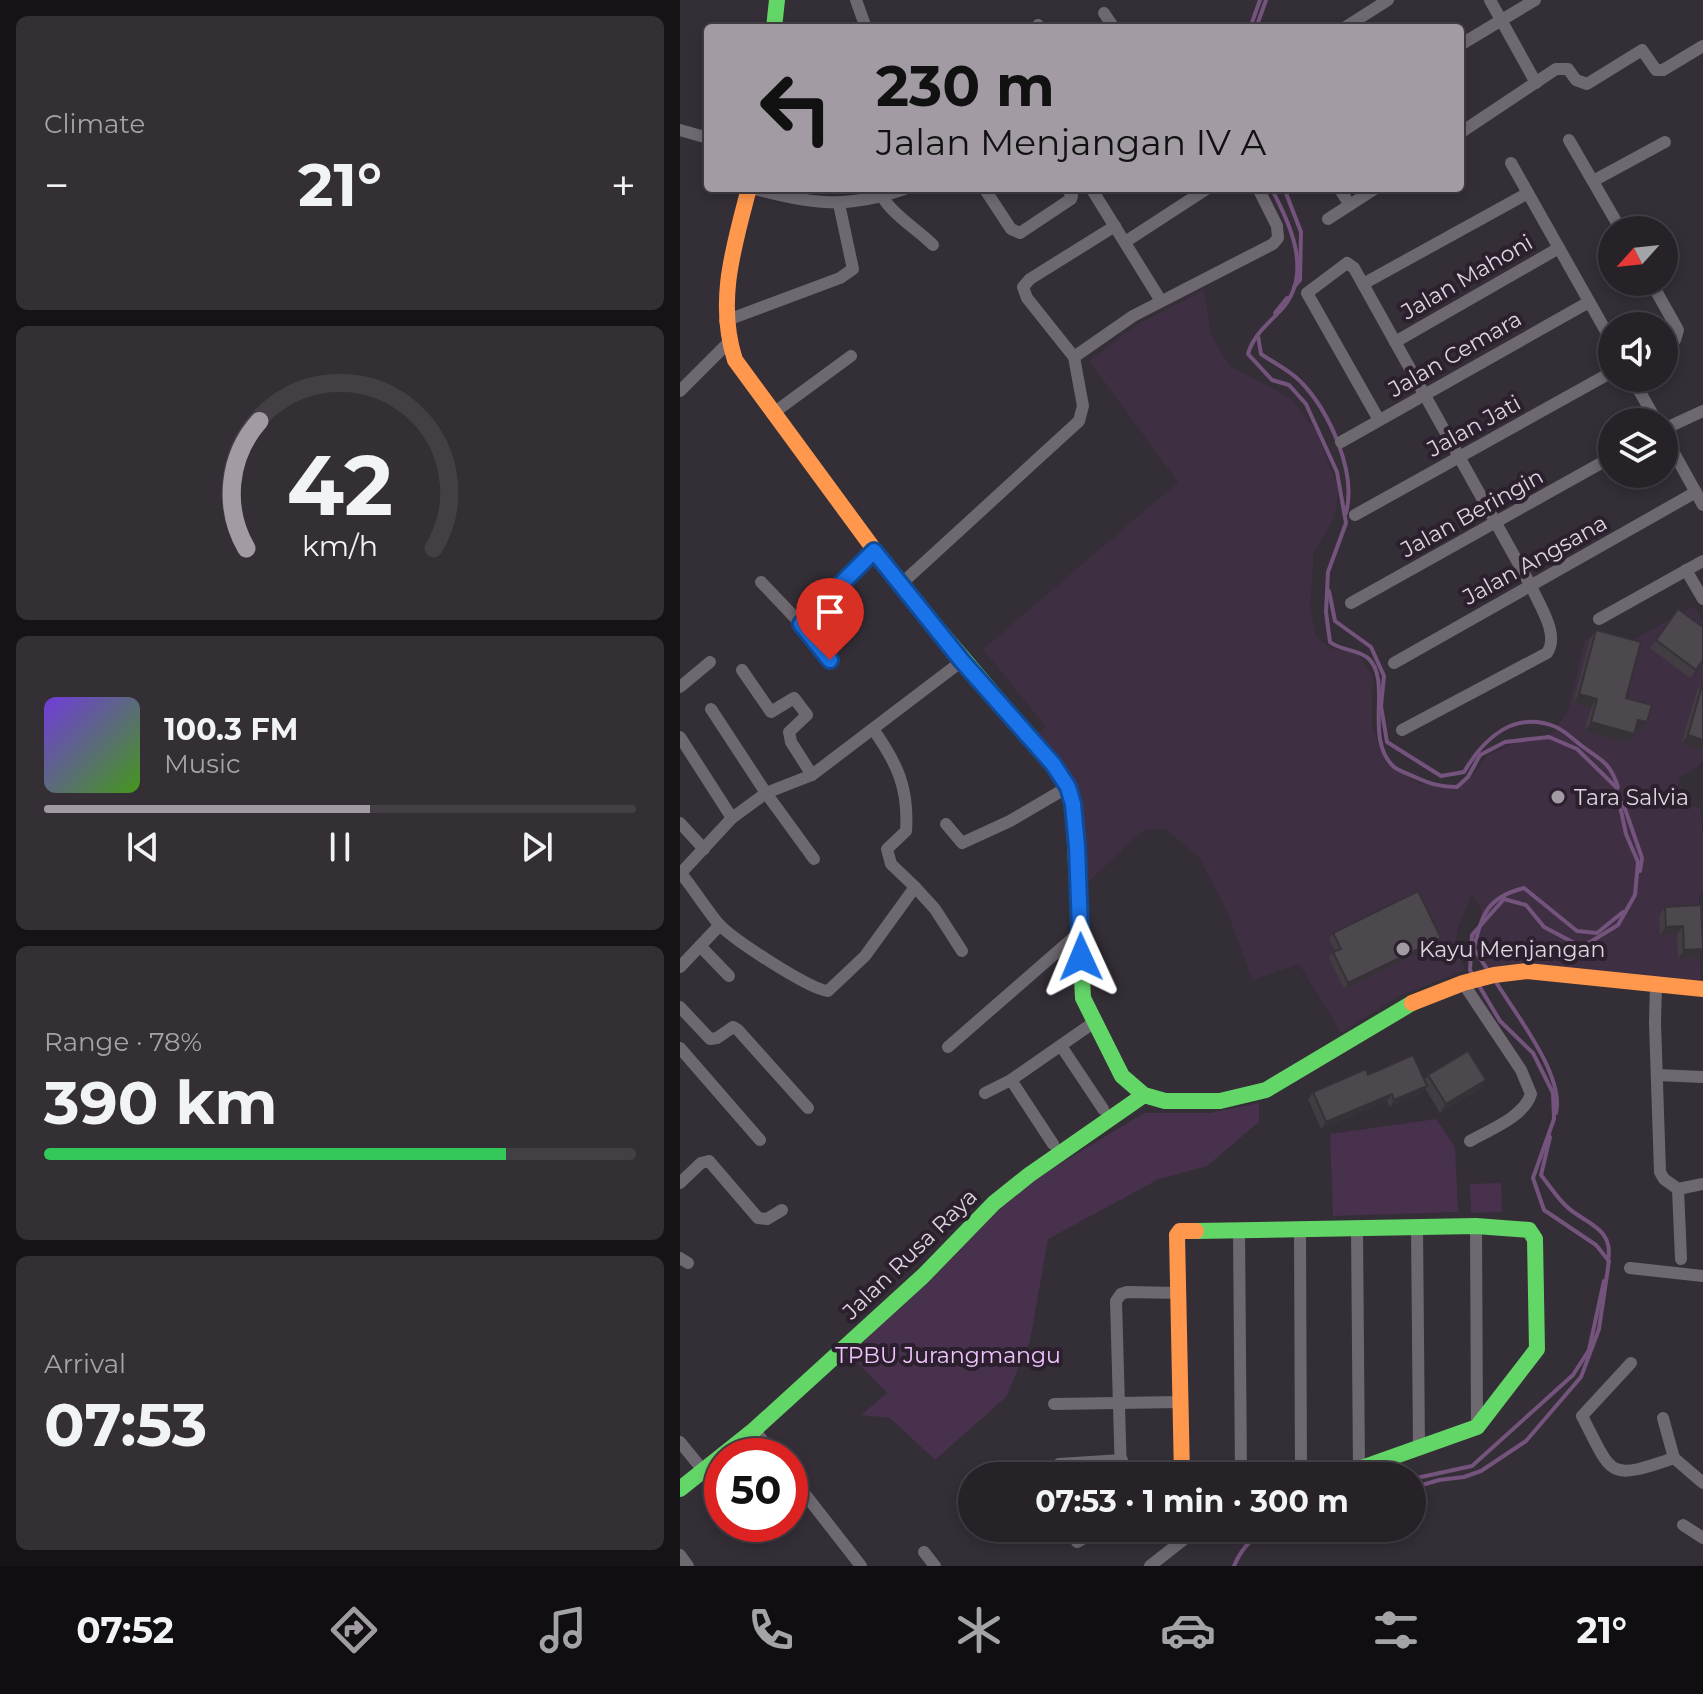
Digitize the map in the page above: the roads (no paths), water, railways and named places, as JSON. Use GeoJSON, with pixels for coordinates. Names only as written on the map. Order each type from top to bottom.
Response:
{"type":"FeatureCollection","features":[{"type":"Feature","properties":{"kind":"main road"},"geometry":{"type":"LineString","coordinates":[[774,24],[777,0]]}},
{"type":"Feature","properties":{"kind":"main road"},"geometry":{"type":"LineString","coordinates":[[749,192],[728,271],[725,321],[728,343],[735,360],[900,585],[1053,764],[1068,787],[1073,804],[1077,847],[1083,998],[1122,1076],[1144,1095],[1165,1101],[1220,1101],[1266,1090],[1401,1008],[1467,982],[1494,975],[1527,971],[1703,989]]}},
{"type":"Feature","properties":{"kind":"main road","name":"Jalan Rusa Raya"},"geometry":{"type":"LineString","coordinates":[[680,1489],[754,1430],[923,1276],[994,1203],[1144,1095]]}},
{"type":"Feature","properties":{"kind":"main road"},"geometry":{"type":"LineString","coordinates":[[1182,1462],[1178,1233],[1186,1230],[1525,1228],[1535,1239],[1539,1341],[1534,1355],[1477,1427],[1379,1462]]}},
{"type":"Feature","properties":{"kind":"street"},"geometry":{"type":"LineString","coordinates":[[856,0],[865,24]]}},
{"type":"Feature","properties":{"kind":"street"},"geometry":{"type":"LineString","coordinates":[[1350,24],[1388,0]]}},
{"type":"Feature","properties":{"kind":"street"},"geometry":{"type":"LineString","coordinates":[[1490,0],[1536,83]]}},
{"type":"Feature","properties":{"kind":"street"},"geometry":{"type":"LineString","coordinates":[[1464,43],[1535,0]]}},
{"type":"Feature","properties":{"kind":"street"},"geometry":{"type":"LineString","coordinates":[[1104,13],[1111,24]]}},
{"type":"Feature","properties":{"kind":"street"},"geometry":{"type":"LineString","coordinates":[[1464,130],[1556,69],[1568,69],[1576,80],[1587,84],[1642,50],[1656,70],[1663,70],[1703,46]]}},
{"type":"Feature","properties":{"kind":"street"},"geometry":{"type":"LineString","coordinates":[[680,130],[704,137]]}},
{"type":"Feature","properties":{"kind":"street"},"geometry":{"type":"LineString","coordinates":[[1569,140],[1613,216]]}},
{"type":"Feature","properties":{"kind":"street"},"geometry":{"type":"LineString","coordinates":[[1593,181],[1665,142]]}},
{"type":"Feature","properties":{"kind":"street"},"geometry":{"type":"LineString","coordinates":[[1511,163],[1598,318]]}},
{"type":"Feature","properties":{"kind":"street"},"geometry":{"type":"LineString","coordinates":[[768,192],[839,204],[880,193],[933,245]]}},
{"type":"Feature","properties":{"kind":"street"},"geometry":{"type":"LineString","coordinates":[[987,192],[1016,233],[1071,199],[1070,192]]}},
{"type":"Feature","properties":{"kind":"street"},"geometry":{"type":"LineString","coordinates":[[1094,192],[1161,301]]}},
{"type":"Feature","properties":{"kind":"street"},"geometry":{"type":"LineString","coordinates":[[1125,242],[1202,192]]}},
{"type":"Feature","properties":{"kind":"street"},"geometry":{"type":"LineString","coordinates":[[1074,357],[1133,316],[1276,241],[1279,235],[1277,226],[1260,192]]}},
{"type":"Feature","properties":{"kind":"street"},"geometry":{"type":"LineString","coordinates":[[1342,192],[1350,205]]}},
{"type":"Feature","properties":{"kind":"street"},"geometry":{"type":"LineString","coordinates":[[1328,219],[1370,192]]}},
{"type":"Feature","properties":{"kind":"street"},"geometry":{"type":"LineString","coordinates":[[1363,284],[1528,193]]}},
{"type":"Feature","properties":{"kind":"street"},"geometry":{"type":"LineString","coordinates":[[725,321],[840,278],[853,269],[839,204]]}},
{"type":"Feature","properties":{"kind":"street"},"geometry":{"type":"LineString","coordinates":[[900,585],[1079,421],[1083,406],[1074,357],[1027,298],[1023,287],[1030,279],[1115,226]]}},
{"type":"Feature","properties":{"kind":"street","name":"Jalan Mahoni"},"geometry":{"type":"LineString","coordinates":[[1395,342],[1559,248]]}},
{"type":"Feature","properties":{"kind":"street"},"geometry":{"type":"LineString","coordinates":[[1379,420],[1307,293],[1347,263],[1354,268],[1531,586],[1552,634],[1547,653],[1402,730]]}},
{"type":"Feature","properties":{"kind":"street","name":"Jalan Cemara"},"geometry":{"type":"LineString","coordinates":[[1341,442],[1589,302]]}},
{"type":"Feature","properties":{"kind":"street"},"geometry":{"type":"LineString","coordinates":[[680,391],[728,343]]}},
{"type":"Feature","properties":{"kind":"street"},"geometry":{"type":"LineString","coordinates":[[772,414],[851,356]]}},
{"type":"Feature","properties":{"kind":"street","name":"Jalan Jati"},"geometry":{"type":"LineString","coordinates":[[1355,515],[1598,380]]}},
{"type":"Feature","properties":{"kind":"street"},"geometry":{"type":"LineString","coordinates":[[1678,424],[1703,411]]}},
{"type":"Feature","properties":{"kind":"street"},"geometry":{"type":"LineString","coordinates":[[1678,458],[1703,505]]}},
{"type":"Feature","properties":{"kind":"street","name":"Jalan Beringin"},"geometry":{"type":"LineString","coordinates":[[1351,603],[1598,465]]}},
{"type":"Feature","properties":{"kind":"street","name":"Jalan Angsana"},"geometry":{"type":"LineString","coordinates":[[1394,663],[1696,492]]}},
{"type":"Feature","properties":{"kind":"street"},"geometry":{"type":"LineString","coordinates":[[801,624],[874,551]]}},
{"type":"Feature","properties":{"kind":"street"},"geometry":{"type":"LineString","coordinates":[[1599,619],[1703,561]]}},
{"type":"Feature","properties":{"kind":"street"},"geometry":{"type":"LineString","coordinates":[[1686,570],[1703,599]]}},
{"type":"Feature","properties":{"kind":"street"},"geometry":{"type":"LineString","coordinates":[[761,582],[830,660]]}},
{"type":"Feature","properties":{"kind":"street"},"geometry":{"type":"LineString","coordinates":[[915,887],[865,956],[828,991],[818,990],[798,979],[719,926],[681,873],[732,818],[766,793],[812,775],[962,661]]}},
{"type":"Feature","properties":{"kind":"street"},"geometry":{"type":"LineString","coordinates":[[680,687],[710,662]]}},
{"type":"Feature","properties":{"kind":"street"},"geometry":{"type":"LineString","coordinates":[[742,670],[771,712],[794,698],[807,715],[789,732],[791,742],[812,775]]}},
{"type":"Feature","properties":{"kind":"street"},"geometry":{"type":"LineString","coordinates":[[711,709],[814,859]]}},
{"type":"Feature","properties":{"kind":"street"},"geometry":{"type":"LineString","coordinates":[[873,729],[895,759],[905,791],[906,831],[887,849],[891,864],[935,909],[962,951]]}},
{"type":"Feature","properties":{"kind":"street"},"geometry":{"type":"LineString","coordinates":[[680,737],[732,818]]}},
{"type":"Feature","properties":{"kind":"street"},"geometry":{"type":"LineString","coordinates":[[946,824],[959,842],[967,842],[1068,787]]}},
{"type":"Feature","properties":{"kind":"street"},"geometry":{"type":"LineString","coordinates":[[680,823],[704,849]]}},
{"type":"Feature","properties":{"kind":"street"},"geometry":{"type":"LineString","coordinates":[[680,967],[719,926]]}},
{"type":"Feature","properties":{"kind":"street"},"geometry":{"type":"LineString","coordinates":[[948,1047],[1081,931]]}},
{"type":"Feature","properties":{"kind":"street"},"geometry":{"type":"LineString","coordinates":[[700,946],[729,976]]}},
{"type":"Feature","properties":{"kind":"street"},"geometry":{"type":"LineString","coordinates":[[1467,982],[1521,1070],[1531,1094],[1527,1104],[1516,1113],[1470,1141]]}},
{"type":"Feature","properties":{"kind":"street"},"geometry":{"type":"LineString","coordinates":[[1656,984],[1658,1162],[1664,1179],[1678,1189],[1703,1184]]}},
{"type":"Feature","properties":{"kind":"street"},"geometry":{"type":"LineString","coordinates":[[680,1007],[710,1039],[733,1027],[738,1030],[808,1108]]}},
{"type":"Feature","properties":{"kind":"street"},"geometry":{"type":"LineString","coordinates":[[985,1093],[1011,1080],[1093,1023]]}},
{"type":"Feature","properties":{"kind":"street"},"geometry":{"type":"LineString","coordinates":[[1061,1046],[1103,1109]]}},
{"type":"Feature","properties":{"kind":"street"},"geometry":{"type":"LineString","coordinates":[[680,1048],[760,1140]]}},
{"type":"Feature","properties":{"kind":"street"},"geometry":{"type":"LineString","coordinates":[[1657,1075],[1703,1077]]}},
{"type":"Feature","properties":{"kind":"street"},"geometry":{"type":"LineString","coordinates":[[1011,1080],[1053,1144]]}},
{"type":"Feature","properties":{"kind":"street"},"geometry":{"type":"LineString","coordinates":[[680,1183],[701,1163],[709,1161],[758,1218],[767,1219],[782,1210]]}},
{"type":"Feature","properties":{"kind":"street"},"geometry":{"type":"LineString","coordinates":[[1678,1189],[1681,1259]]}},
{"type":"Feature","properties":{"kind":"street"},"geometry":{"type":"LineString","coordinates":[[1476,1226],[1477,1427]]}},
{"type":"Feature","properties":{"kind":"street"},"geometry":{"type":"LineString","coordinates":[[1417,1227],[1419,1448]]}},
{"type":"Feature","properties":{"kind":"street"},"geometry":{"type":"LineString","coordinates":[[1357,1228],[1359,1462]]}},
{"type":"Feature","properties":{"kind":"street"},"geometry":{"type":"LineString","coordinates":[[1300,1229],[1301,1462]]}},
{"type":"Feature","properties":{"kind":"street"},"geometry":{"type":"LineString","coordinates":[[1239,1230],[1241,1462]]}},
{"type":"Feature","properties":{"kind":"street"},"geometry":{"type":"LineString","coordinates":[[1630,1268],[1703,1276]]}},
{"type":"Feature","properties":{"kind":"street"},"geometry":{"type":"LineString","coordinates":[[1090,1462],[1122,1460],[1117,1298],[1127,1292],[1180,1293]]}},
{"type":"Feature","properties":{"kind":"street"},"geometry":{"type":"LineString","coordinates":[[1631,1363],[1582,1416],[1606,1463],[1623,1473],[1674,1458]]}},
{"type":"Feature","properties":{"kind":"street"},"geometry":{"type":"LineString","coordinates":[[1054,1404],[1181,1402]]}},
{"type":"Feature","properties":{"kind":"street"},"geometry":{"type":"LineString","coordinates":[[1663,1418],[1674,1458],[1703,1483]]}},
{"type":"Feature","properties":{"kind":"street"},"geometry":{"type":"LineString","coordinates":[[754,1430],[760,1438]]}},
{"type":"Feature","properties":{"kind":"street"},"geometry":{"type":"LineString","coordinates":[[680,1442],[702,1469]]}},
{"type":"Feature","properties":{"kind":"street"},"geometry":{"type":"LineString","coordinates":[[808,1498],[861,1566]]}},
{"type":"Feature","properties":{"kind":"street"},"geometry":{"type":"LineString","coordinates":[[1683,1525],[1703,1538]]}},
{"type":"Feature","properties":{"kind":"street"},"geometry":{"type":"LineString","coordinates":[[1154,1564],[1175,1542]]}},
{"type":"Feature","properties":{"kind":"street"},"geometry":{"type":"LineString","coordinates":[[924,1552],[935,1566]]}},
{"type":"Feature","properties":{"kind":"street"},"geometry":{"type":"LineString","coordinates":[[680,1555],[688,1566]]}},
{"type":"Feature","properties":{"kind":"waterway"},"geometry":{"type":"LineString","coordinates":[[1251,24],[1260,0]]}},
{"type":"Feature","properties":{"kind":"waterway"},"geometry":{"type":"LineString","coordinates":[[1257,24],[1266,0]]}},
{"type":"Feature","properties":{"kind":"waterway"},"geometry":{"type":"LineString","coordinates":[[1273,192],[1296,249],[1296,281],[1291,296],[1257,335],[1248,354],[1272,380],[1289,385],[1306,404],[1337,472],[1346,523],[1328,572],[1326,612],[1330,642],[1365,656],[1375,669],[1380,741],[1385,754],[1401,771],[1431,783],[1457,787],[1468,777],[1480,755],[1505,742],[1549,737],[1577,749],[1616,787],[1626,834],[1638,862],[1635,895],[1618,925],[1582,947],[1544,927],[1526,905],[1504,899],[1472,935],[1470,970],[1474,977]]}},
{"type":"Feature","properties":{"kind":"waterway"},"geometry":{"type":"LineString","coordinates":[[1286,192],[1301,232],[1300,280],[1294,287]]}},
{"type":"Feature","properties":{"kind":"waterway"},"geometry":{"type":"LineString","coordinates":[[1275,313],[1287,298]]}},
{"type":"Feature","properties":{"kind":"waterway"},"geometry":{"type":"LineString","coordinates":[[1258,336],[1261,354],[1301,382],[1330,425],[1348,479],[1346,513]]}},
{"type":"Feature","properties":{"kind":"waterway"},"geometry":{"type":"LineString","coordinates":[[1329,591],[1335,621],[1371,647],[1384,676],[1381,706],[1387,742],[1441,776],[1464,772],[1481,748],[1502,730],[1527,722],[1541,723],[1559,729],[1600,759],[1612,772],[1618,787]]}},
{"type":"Feature","properties":{"kind":"waterway"},"geometry":{"type":"LineString","coordinates":[[1623,803],[1642,858],[1640,871]]}},
{"type":"Feature","properties":{"kind":"waterway"},"geometry":{"type":"LineString","coordinates":[[1489,972],[1474,949],[1483,917],[1502,896],[1524,888],[1577,931],[1597,933],[1623,912]]}},
{"type":"Feature","properties":{"kind":"waterway"},"geometry":{"type":"LineString","coordinates":[[1494,979],[1546,1063],[1557,1098],[1556,1113]]}},
{"type":"Feature","properties":{"kind":"waterway"},"geometry":{"type":"LineString","coordinates":[[1426,1484],[1481,1471],[1526,1441],[1581,1377],[1599,1329],[1609,1261],[1596,1245],[1544,1210],[1533,1178],[1554,1119],[1553,1093],[1533,1053],[1500,1021],[1478,984]]}},
{"type":"Feature","properties":{"kind":"waterway"},"geometry":{"type":"LineString","coordinates":[[1550,1137],[1541,1175],[1565,1205],[1602,1233],[1609,1250],[1608,1261]]}},
{"type":"Feature","properties":{"kind":"waterway"},"geometry":{"type":"LineString","coordinates":[[1426,1476],[1472,1466],[1573,1375],[1589,1350],[1604,1281]]}},
{"type":"Feature","properties":{"kind":"waterway"},"geometry":{"type":"LineString","coordinates":[[1234,1566],[1251,1542]]}},
{"type":"Feature","properties":{"kind":"place","name":"Tara Salvia"},"geometry":{"type":"Point","coordinates":[1558,797]}},
{"type":"Feature","properties":{"kind":"place","name":"Kayu Menjangan"},"geometry":{"type":"Point","coordinates":[1403,949]}},
{"type":"Feature","properties":{"kind":"park label","name":"TPBU Jurangmangu"},"geometry":{"type":"Point","coordinates":[948,1355]}}]}
